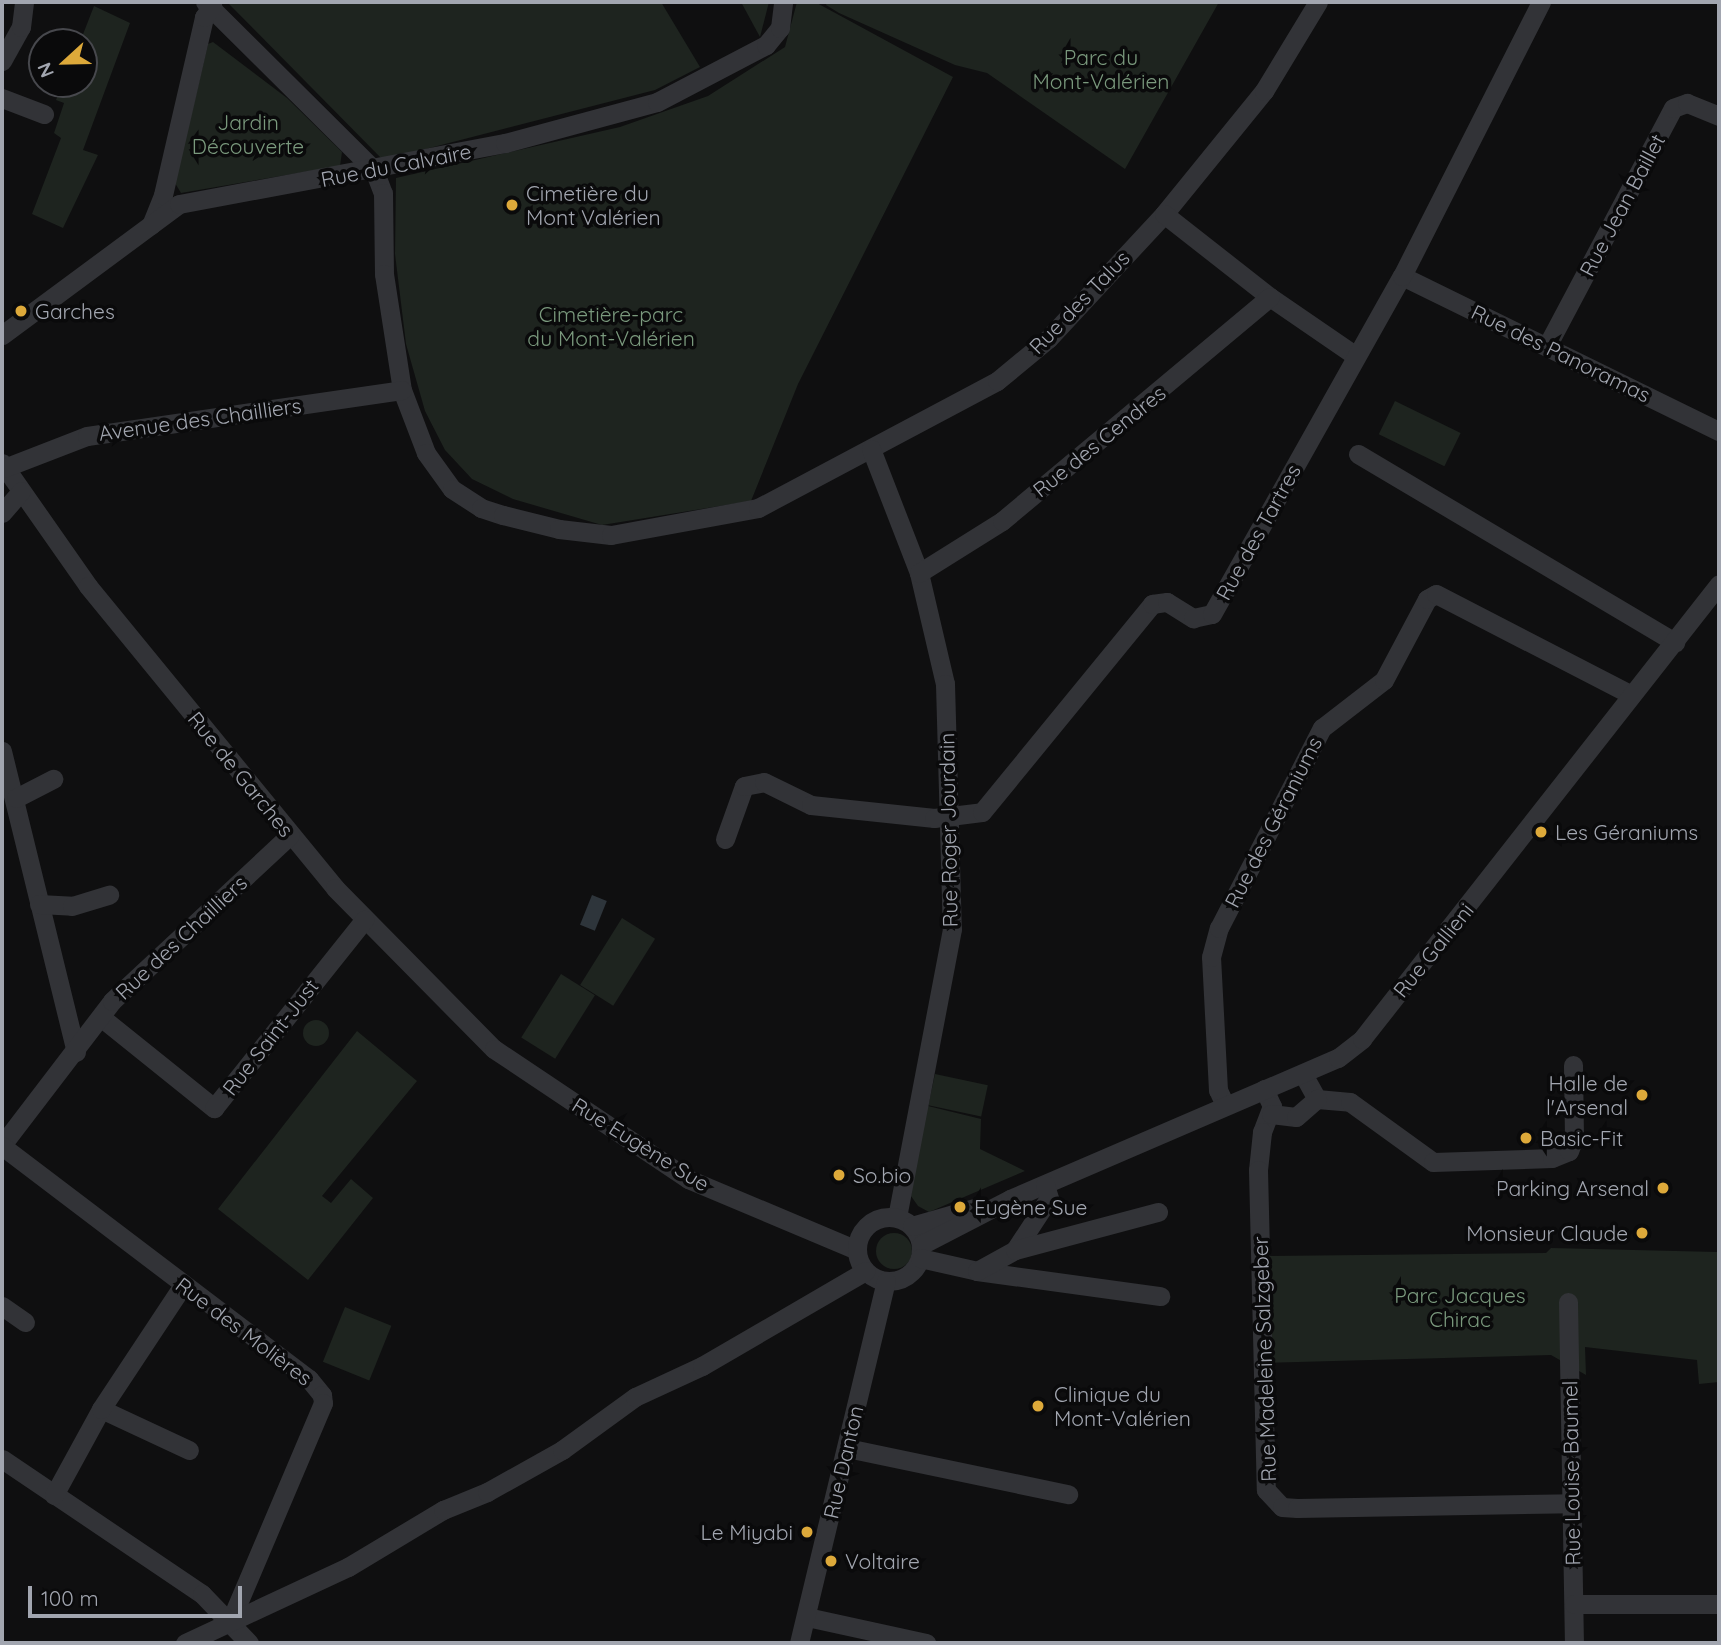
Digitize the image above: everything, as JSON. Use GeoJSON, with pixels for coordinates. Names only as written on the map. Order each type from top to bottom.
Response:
{"type":"FeatureCollection","features":[{"type":"Feature","properties":{"kind":"street"},"geometry":{"type":"LineString","coordinates":[[2,61],[21,27],[24,2]]}},
{"type":"Feature","properties":{"kind":"street","name":"Rue du Calvaire"},"geometry":{"type":"LineString","coordinates":[[2,335],[150,226],[171,199],[374,170],[550,132],[657,102],[766,45],[780,28],[783,2]]}},
{"type":"Feature","properties":{"kind":"street","name":"Rue des Talus"},"geometry":{"type":"LineString","coordinates":[[374,170],[383,193],[384,274],[402,390],[426,453],[452,489],[481,508],[534,523],[611,535],[758,509],[997,381],[1048,339],[1164,214],[1265,91],[1318,2]]}},
{"type":"Feature","properties":{"kind":"street","name":"Rue des Tartres"},"geometry":{"type":"LineString","coordinates":[[725,839],[744,786],[764,782],[811,805],[948,815],[982,812],[1152,604],[1167,602],[1193,618],[1212,614],[1402,276],[1541,2]]}},
{"type":"Feature","properties":{"kind":"street"},"geometry":{"type":"LineString","coordinates":[[171,199],[204,17],[209,4],[374,170]]}},
{"type":"Feature","properties":{"kind":"street"},"geometry":{"type":"LineString","coordinates":[[2,98],[44,114]]}},
{"type":"Feature","properties":{"kind":"street","name":"Rue Jean Baillet"},"geometry":{"type":"LineString","coordinates":[[1547,346],[1673,108],[1687,103],[1719,117]]}},
{"type":"Feature","properties":{"kind":"street"},"geometry":{"type":"LineString","coordinates":[[1164,214],[1270,298],[1356,356]]}},
{"type":"Feature","properties":{"kind":"street","name":"Rue des Panoramas"},"geometry":{"type":"LineString","coordinates":[[1402,276],[1719,431]]}},
{"type":"Feature","properties":{"kind":"street","name":"Rue des Cendres"},"geometry":{"type":"LineString","coordinates":[[919,573],[1002,521],[1270,298]]}},
{"type":"Feature","properties":{"kind":"street","name":"Avenue des Chailliers"},"geometry":{"type":"LineString","coordinates":[[3,466],[88,436],[402,390]]}},
{"type":"Feature","properties":{"kind":"street","name":"Rue Roger Jourdain"},"geometry":{"type":"LineString","coordinates":[[871,449],[919,573],[945,684],[952,929],[904,1222]]}},
{"type":"Feature","properties":{"kind":"street"},"geometry":{"type":"LineString","coordinates":[[1358,454],[1675,642]]}},
{"type":"Feature","properties":{"kind":"street","name":"Rue de Garches"},"geometry":{"type":"LineString","coordinates":[[3,466],[88,586],[290,835],[364,920],[508,1059]]}},
{"type":"Feature","properties":{"kind":"street"},"geometry":{"type":"LineString","coordinates":[[2,513],[21,491]]}},
{"type":"Feature","properties":{"kind":"street","name":"Rue Gallieni"},"geometry":{"type":"LineString","coordinates":[[920,1252],[1010,1199],[1303,1074],[1338,1058],[1362,1039],[1719,584]]}},
{"type":"Feature","properties":{"kind":"street","name":"Rue des Géraniums"},"geometry":{"type":"LineString","coordinates":[[1225,1105],[1218,1090],[1211,957],[1219,928],[1322,729],[1384,680],[1427,599],[1436,594],[1632,695]]}},
{"type":"Feature","properties":{"kind":"street"},"geometry":{"type":"LineString","coordinates":[[2,751],[16,798],[76,1052]]}},
{"type":"Feature","properties":{"kind":"street"},"geometry":{"type":"LineString","coordinates":[[16,798],[53,779]]}},
{"type":"Feature","properties":{"kind":"street","name":"Rue des Chailliers"},"geometry":{"type":"LineString","coordinates":[[2,1145],[76,1052],[112,1001],[290,835]]}},
{"type":"Feature","properties":{"kind":"street"},"geometry":{"type":"LineString","coordinates":[[39,904],[72,906],[109,895]]}},
{"type":"Feature","properties":{"kind":"street","name":"Rue Saint-Just"},"geometry":{"type":"LineString","coordinates":[[102,1017],[214,1108],[364,920]]}},
{"type":"Feature","properties":{"kind":"street","name":"Rue Eugène Sue"},"geometry":{"type":"LineString","coordinates":[[508,1059],[688,1179],[857,1250]]}},
{"type":"Feature","properties":{"kind":"street"},"geometry":{"type":"LineString","coordinates":[[1264,1089],[1271,1114],[1296,1117],[1318,1098],[1350,1102],[1433,1163],[1552,1158],[1569,1151],[1574,1138],[1573,1065]]}},
{"type":"Feature","properties":{"kind":"street"},"geometry":{"type":"LineString","coordinates":[[1303,1074],[1318,1098]]}},
{"type":"Feature","properties":{"kind":"street","name":"Rue Madeleine Salzgeber"},"geometry":{"type":"LineString","coordinates":[[1271,1114],[1262,1132],[1258,1170],[1266,1490],[1282,1507],[1297,1508],[1572,1503]]}},
{"type":"Feature","properties":{"kind":"street","name":"Rue des Molières"},"geometry":{"type":"LineString","coordinates":[[2,1145],[309,1379],[323,1403],[230,1622]]}},
{"type":"Feature","properties":{"kind":"street"},"geometry":{"type":"LineString","coordinates":[[1015,1250],[1049,1198],[1045,1185]]}},
{"type":"Feature","properties":{"kind":"street","name":"Rue Gallieni"},"geometry":{"type":"LineString","coordinates":[[904,1222],[1010,1199]]}},
{"type":"Feature","properties":{"kind":"street"},"geometry":{"type":"LineString","coordinates":[[977,1271],[1015,1250],[1158,1212]]}},
{"type":"Feature","properties":{"kind":"street"},"geometry":{"type":"LineString","coordinates":[[920,1252],[907,1276],[886,1281],[865,1271],[857,1250],[869,1224],[883,1217],[904,1222],[920,1252],[977,1271],[1160,1296]]}},
{"type":"Feature","properties":{"kind":"street"},"geometry":{"type":"LineString","coordinates":[[185,1643],[348,1567],[443,1510],[562,1450],[635,1397],[702,1366],[865,1271]]}},
{"type":"Feature","properties":{"kind":"street","name":"Rue Danton"},"geometry":{"type":"LineString","coordinates":[[799,1643],[886,1281]]}},
{"type":"Feature","properties":{"kind":"street"},"geometry":{"type":"LineString","coordinates":[[54,1495],[101,1409],[183,1285]]}},
{"type":"Feature","properties":{"kind":"street","name":"Rue Louise Baumel"},"geometry":{"type":"LineString","coordinates":[[1568,1302],[1574,1643]]}},
{"type":"Feature","properties":{"kind":"street"},"geometry":{"type":"LineString","coordinates":[[2,1306],[25,1322]]}},
{"type":"Feature","properties":{"kind":"street"},"geometry":{"type":"LineString","coordinates":[[101,1409],[190,1450]]}},
{"type":"Feature","properties":{"kind":"street"},"geometry":{"type":"LineString","coordinates":[[846,1448],[1068,1494]]}},
{"type":"Feature","properties":{"kind":"street"},"geometry":{"type":"LineString","coordinates":[[2,1459],[202,1594],[248,1643]]}},
{"type":"Feature","properties":{"kind":"street"},"geometry":{"type":"LineString","coordinates":[[1574,1604],[1719,1604]]}},
{"type":"Feature","properties":{"kind":"street"},"geometry":{"type":"LineString","coordinates":[[807,1617],[926,1643]]}},
{"type":"Feature","properties":{"kind":"green space"},"geometry":{"type":"Polygon","coordinates":[[[227,2],[661,2],[700,67],[655,90],[383,160],[227,2]]]}},
{"type":"Feature","properties":{"kind":"green space"},"geometry":{"type":"Polygon","coordinates":[[[741,2],[769,2],[760,37],[741,2]]]}},
{"type":"Feature","properties":{"kind":"green space","name":"Cimetière-parc du Mont-Valérien"},"geometry":{"type":"Polygon","coordinates":[[[797,2],[815,2],[953,77],[798,384],[751,501],[602,525],[513,499],[472,479],[445,450],[425,411],[406,344],[395,254],[396,178],[620,127],[708,96],[785,47],[797,2]]]}},
{"type":"Feature","properties":{"kind":"green space","name":"Parc du Mont-Valérien"},"geometry":{"type":"Polygon","coordinates":[[[827,2],[1219,2],[1125,169],[987,73],[955,65],[839,13],[826,5],[827,2]]]}},
{"type":"Feature","properties":{"kind":"green space"},"geometry":{"type":"Polygon","coordinates":[[[94,6],[130,23],[83,150],[98,155],[63,228],[32,214],[61,138],[54,133],[64,103],[57,98],[98,98],[98,28],[85,28],[94,6]]]}},
{"type":"Feature","properties":{"kind":"green space","name":"Jardin Découverte"},"geometry":{"type":"Polygon","coordinates":[[[213,42],[287,98],[342,152],[340,166],[181,193],[175,183],[208,44],[213,42]]]}},
{"type":"Feature","properties":{"kind":"green space"},"geometry":{"type":"Polygon","coordinates":[[[1395,401],[1461,433],[1444,466],[1379,434],[1395,401]]]}},
{"type":"Feature","properties":{"kind":"green space"},"geometry":{"type":"Polygon","coordinates":[[[622,918],[655,939],[613,1006],[580,985],[622,918]]]}},
{"type":"Feature","properties":{"kind":"green space"},"geometry":{"type":"Polygon","coordinates":[[[561,974],[595,995],[555,1059],[521,1038],[561,974]]]}},
{"type":"Feature","properties":{"kind":"green space"},"geometry":{"type":"Polygon","coordinates":[[[316,1020],[325,1024],[329,1033],[325,1042],[316,1046],[307,1042],[303,1033],[307,1024],[316,1020]]]}},
{"type":"Feature","properties":{"kind":"green space"},"geometry":{"type":"Polygon","coordinates":[[[357,1031],[417,1081],[322,1196],[331,1203],[351,1179],[373,1198],[308,1280],[218,1209],[357,1031]]]}},
{"type":"Feature","properties":{"kind":"green space"},"geometry":{"type":"Polygon","coordinates":[[[935,1074],[988,1085],[981,1117],[928,1105],[935,1074]]]}},
{"type":"Feature","properties":{"kind":"green space"},"geometry":{"type":"Polygon","coordinates":[[[924,1105],[981,1119],[980,1149],[1025,1171],[929,1212],[918,1206],[911,1196],[924,1105]]]}},
{"type":"Feature","properties":{"kind":"green space"},"geometry":{"type":"Polygon","coordinates":[[[894,1233],[907,1238],[912,1251],[907,1264],[894,1269],[881,1264],[876,1251],[881,1238],[894,1233]]]}},
{"type":"Feature","properties":{"kind":"green space","name":"Parc Jacques Chirac"},"geometry":{"type":"Polygon","coordinates":[[[1551,1248],[1717,1252],[1719,1382],[1699,1384],[1697,1360],[1585,1347],[1586,1375],[1551,1355],[1264,1363],[1261,1256],[1546,1253],[1551,1248]]]}},
{"type":"Feature","properties":{"kind":"green space"},"geometry":{"type":"Polygon","coordinates":[[[345,1307],[391,1326],[369,1380],[323,1362],[345,1307]]]}},
{"type":"Feature","properties":{"kind":"shaded area"},"geometry":{"type":"Polygon","coordinates":[[[592,895],[607,901],[595,931],[580,925],[592,895]]]}},
{"type":"Feature","properties":{"kind":"place","name":"Cimetière du Mont Valérien"},"geometry":{"type":"Point","coordinates":[512,205]}},
{"type":"Feature","properties":{"kind":"place","name":"Garches"},"geometry":{"type":"Point","coordinates":[21,311]}},
{"type":"Feature","properties":{"kind":"place","name":"Les Géraniums"},"geometry":{"type":"Point","coordinates":[1541,832]}},
{"type":"Feature","properties":{"kind":"place","name":"Halle de l'Arsenal"},"geometry":{"type":"Point","coordinates":[1642,1095]}},
{"type":"Feature","properties":{"kind":"place","name":"Basic-Fit"},"geometry":{"type":"Point","coordinates":[1526,1138]}},
{"type":"Feature","properties":{"kind":"place","name":"So.bio"},"geometry":{"type":"Point","coordinates":[839,1175]}},
{"type":"Feature","properties":{"kind":"place","name":"Parking Arsenal"},"geometry":{"type":"Point","coordinates":[1663,1188]}},
{"type":"Feature","properties":{"kind":"place","name":"Eugène Sue"},"geometry":{"type":"Point","coordinates":[960,1207]}},
{"type":"Feature","properties":{"kind":"place","name":"Monsieur Claude"},"geometry":{"type":"Point","coordinates":[1642,1233]}},
{"type":"Feature","properties":{"kind":"place","name":"Clinique du Mont-Valérien"},"geometry":{"type":"Point","coordinates":[1038,1406]}},
{"type":"Feature","properties":{"kind":"place","name":"Le Miyabi"},"geometry":{"type":"Point","coordinates":[807,1532]}},
{"type":"Feature","properties":{"kind":"place","name":"Voltaire"},"geometry":{"type":"Point","coordinates":[831,1561]}}]}
